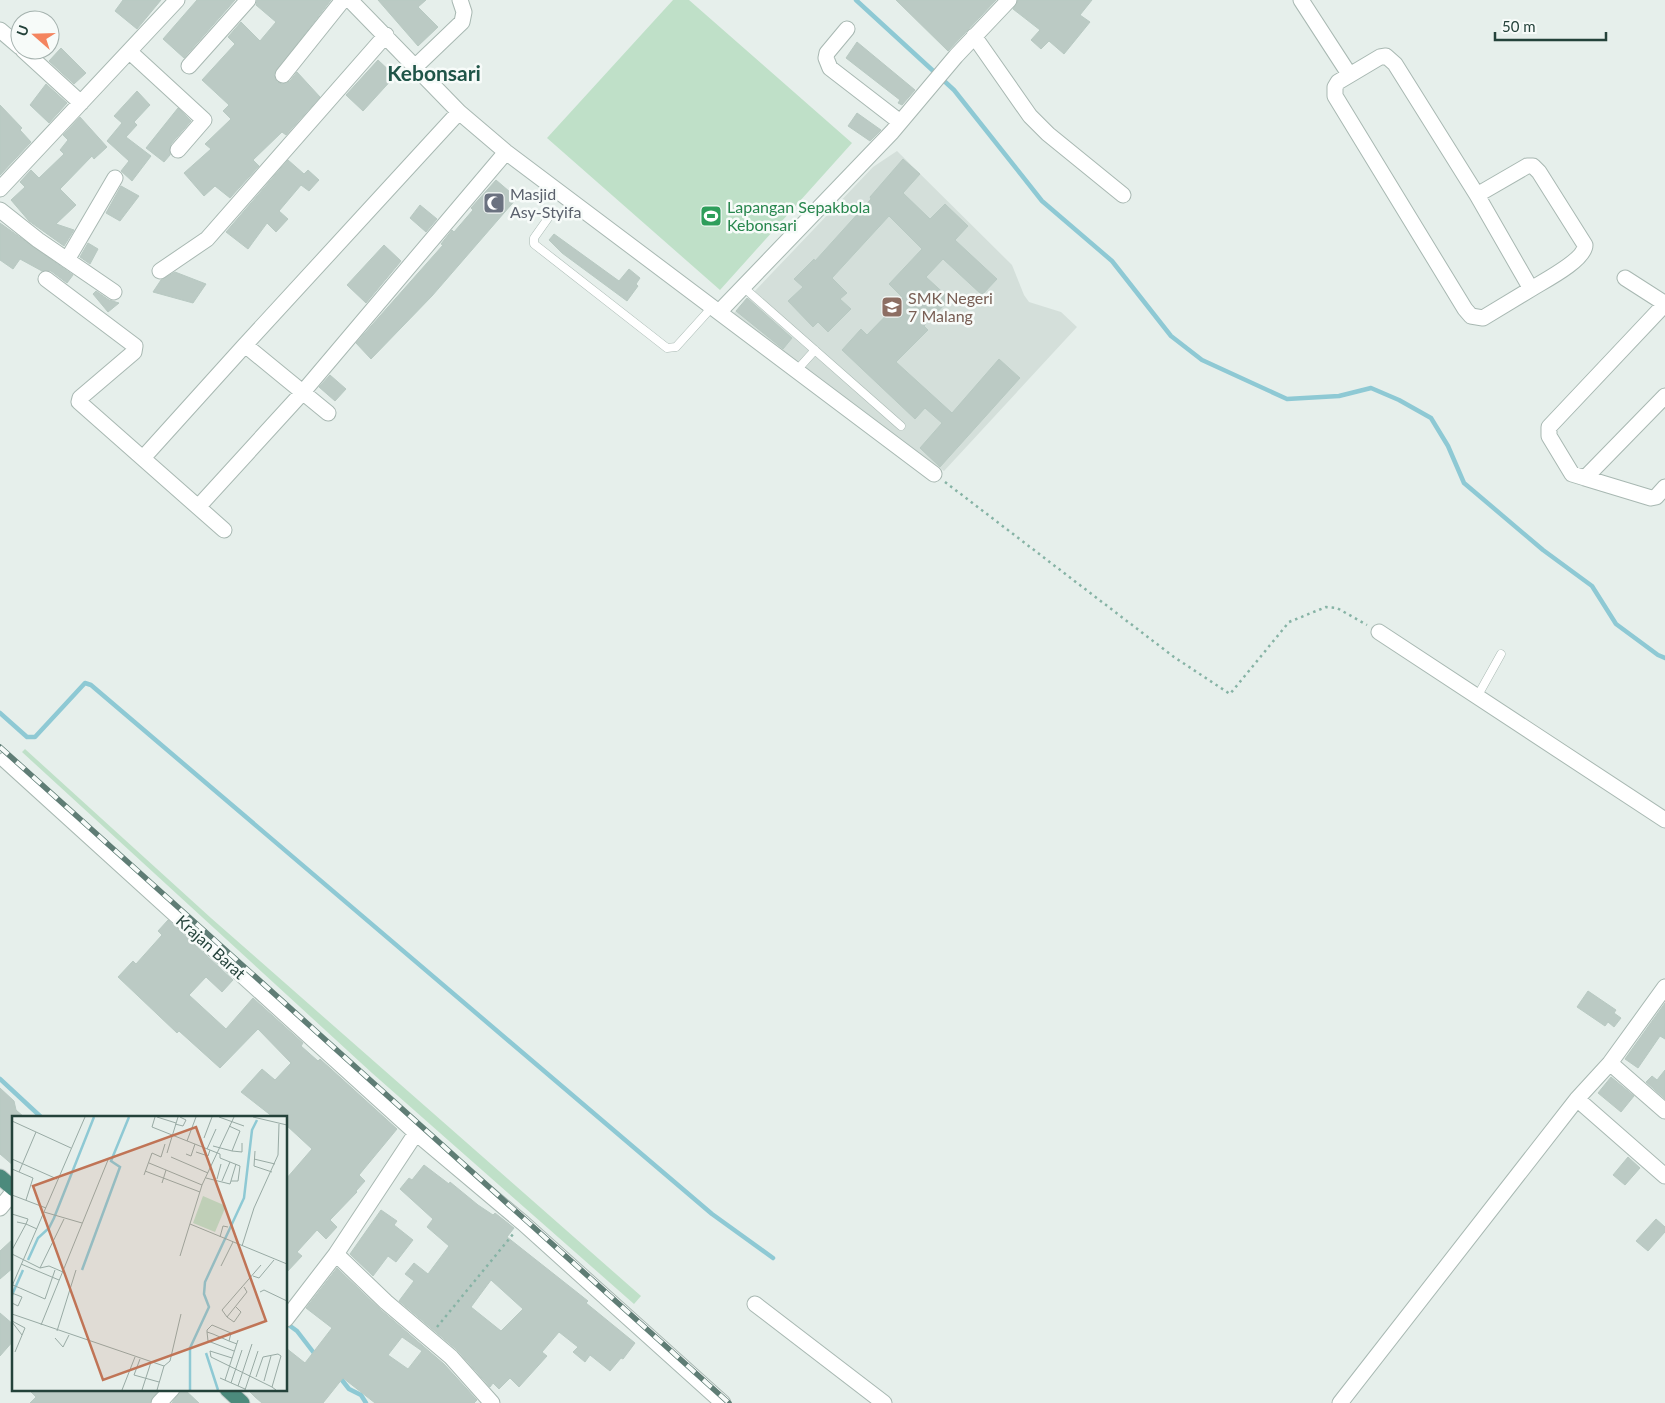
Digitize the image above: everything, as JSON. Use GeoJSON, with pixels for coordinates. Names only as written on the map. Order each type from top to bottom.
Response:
{"type":"FeatureCollection","features":[{"type":"Feature","properties":{"kind":"highway"},"geometry":{"type":"LineString","coordinates":[[0,1176],[12,1188]]}},
{"type":"Feature","properties":{"kind":"highway"},"geometry":{"type":"LineString","coordinates":[[228,1390],[242,1403]]}},
{"type":"Feature","properties":{"kind":"street"},"geometry":{"type":"LineString","coordinates":[[0,189],[177,0]]}},
{"type":"Feature","properties":{"kind":"street"},"geometry":{"type":"LineString","coordinates":[[189,66],[248,0]]}},
{"type":"Feature","properties":{"kind":"street"},"geometry":{"type":"LineString","coordinates":[[283,75],[343,0]]}},
{"type":"Feature","properties":{"kind":"street"},"geometry":{"type":"LineString","coordinates":[[350,0],[459,112],[506,152],[716,308],[934,474]]}},
{"type":"Feature","properties":{"kind":"street"},"geometry":{"type":"LineString","coordinates":[[415,67],[462,22],[464,12],[460,0]]}},
{"type":"Feature","properties":{"kind":"street"},"geometry":{"type":"LineString","coordinates":[[716,308],[742,286],[900,122],[956,56],[1009,0]]}},
{"type":"Feature","properties":{"kind":"street"},"geometry":{"type":"LineString","coordinates":[[1301,0],[1348,74]]}},
{"type":"Feature","properties":{"kind":"street"},"geometry":{"type":"LineString","coordinates":[[847,29],[828,53],[827,62],[830,68],[900,122]]}},
{"type":"Feature","properties":{"kind":"street"},"geometry":{"type":"LineString","coordinates":[[0,30],[10,38]]}},
{"type":"Feature","properties":{"kind":"street"},"geometry":{"type":"LineString","coordinates":[[160,271],[207,239],[226,214],[386,35]]}},
{"type":"Feature","properties":{"kind":"street"},"geometry":{"type":"LineString","coordinates":[[974,36],[1030,116],[1048,134],[1122,195]]}},
{"type":"Feature","properties":{"kind":"street"},"geometry":{"type":"LineString","coordinates":[[130,52],[204,120],[178,150]]}},
{"type":"Feature","properties":{"kind":"street"},"geometry":{"type":"LineString","coordinates":[[1476,195],[1527,166],[1533,166],[1539,172],[1585,245],[1585,250],[1579,258],[1531,289],[1482,318],[1471,316],[1335,96],[1335,87],[1338,82],[1348,74],[1380,57],[1390,58],[1476,195],[1531,289]]}},
{"type":"Feature","properties":{"kind":"street"},"geometry":{"type":"LineString","coordinates":[[34,60],[81,103]]}},
{"type":"Feature","properties":{"kind":"street"},"geometry":{"type":"LineString","coordinates":[[143,458],[245,344],[459,112]]}},
{"type":"Feature","properties":{"kind":"street"},"geometry":{"type":"LineString","coordinates":[[199,506],[303,392],[506,152]]}},
{"type":"Feature","properties":{"kind":"street"},"geometry":{"type":"LineString","coordinates":[[67,260],[115,178]]}},
{"type":"Feature","properties":{"kind":"street"},"geometry":{"type":"LineString","coordinates":[[0,210],[114,292]]}},
{"type":"Feature","properties":{"kind":"street"},"geometry":{"type":"LineString","coordinates":[[1625,278],[1664,303],[1549,427],[1548,436],[1572,474],[1651,498],[1656,497],[1665,487]]}},
{"type":"Feature","properties":{"kind":"street"},"geometry":{"type":"LineString","coordinates":[[46,279],[135,346],[134,352],[79,400],[224,530]]}},
{"type":"Feature","properties":{"kind":"street"},"geometry":{"type":"LineString","coordinates":[[245,344],[328,413]]}},
{"type":"Feature","properties":{"kind":"street"},"geometry":{"type":"LineString","coordinates":[[1585,478],[1665,396]]}},
{"type":"Feature","properties":{"kind":"street"},"geometry":{"type":"LineString","coordinates":[[1379,632],[1665,820]]}},
{"type":"Feature","properties":{"kind":"street","name":"Krajan Barat"},"geometry":{"type":"LineString","coordinates":[[5,760],[416,1133],[523,1224],[723,1403]]}},
{"type":"Feature","properties":{"kind":"street"},"geometry":{"type":"LineString","coordinates":[[1340,1403],[1577,1099],[1610,1063],[1664,991]]}},
{"type":"Feature","properties":{"kind":"street"},"geometry":{"type":"LineString","coordinates":[[1610,1063],[1665,1111]]}},
{"type":"Feature","properties":{"kind":"street"},"geometry":{"type":"LineString","coordinates":[[1577,1099],[1665,1176]]}},
{"type":"Feature","properties":{"kind":"street"},"geometry":{"type":"LineString","coordinates":[[288,1317],[336,1254],[416,1133]]}},
{"type":"Feature","properties":{"kind":"street"},"geometry":{"type":"LineString","coordinates":[[0,1208],[12,1193]]}},
{"type":"Feature","properties":{"kind":"street"},"geometry":{"type":"LineString","coordinates":[[336,1254],[451,1357],[492,1403]]}},
{"type":"Feature","properties":{"kind":"street"},"geometry":{"type":"LineString","coordinates":[[755,1304],[884,1403]]}},
{"type":"Feature","properties":{"kind":"street"},"geometry":{"type":"LineString","coordinates":[[159,1403],[171,1390]]}},
{"type":"Feature","properties":{"kind":"lane"},"geometry":{"type":"LineString","coordinates":[[551,214],[534,238],[534,244],[667,348],[676,347],[716,308]]}},
{"type":"Feature","properties":{"kind":"lane"},"geometry":{"type":"LineString","coordinates":[[742,286],[901,426]]}},
{"type":"Feature","properties":{"kind":"lane"},"geometry":{"type":"LineString","coordinates":[[797,370],[815,350]]}},
{"type":"Feature","properties":{"kind":"lane"},"geometry":{"type":"LineString","coordinates":[[1477,697],[1501,654]]}},
{"type":"Feature","properties":{"kind":"path"},"geometry":{"type":"LineString","coordinates":[[934,474],[1174,657],[1230,694],[1282,628],[1296,618],[1326,607],[1337,608],[1379,632]]}},
{"type":"Feature","properties":{"kind":"path"},"geometry":{"type":"LineString","coordinates":[[429,1339],[492,1258],[523,1224]]}},
{"type":"Feature","properties":{"kind":"shaded area","name":"SMK Negeri 7 Malang"},"geometry":{"type":"Polygon","coordinates":[[[897,151],[1012,265],[1024,295],[1029,302],[1061,312],[1077,327],[944,471],[734,313],[873,167],[897,151]]]}},
{"type":"Feature","properties":{"kind":"green space","name":"Lapangan Sepakbola Kebonsari"},"geometry":{"type":"Polygon","coordinates":[[[673,0],[689,0],[852,143],[720,290],[547,138],[673,0]]]}},
{"type":"Feature","properties":{"kind":"green space"},"geometry":{"type":"Polygon","coordinates":[[[25,749],[211,918],[641,1296],[634,1304],[372,1073],[22,752],[25,749]]]}},
{"type":"Feature","properties":{"kind":"building"},"geometry":{"type":"Polygon","coordinates":[[[123,0],[161,0],[137,29],[115,11],[123,0]]]}},
{"type":"Feature","properties":{"kind":"building"},"geometry":{"type":"Polygon","coordinates":[[[197,0],[235,0],[184,58],[163,39],[197,0]]]}},
{"type":"Feature","properties":{"kind":"building"},"geometry":{"type":"Polygon","coordinates":[[[257,0],[331,0],[274,74],[277,82],[282,84],[290,81],[297,72],[320,97],[286,135],[282,132],[253,160],[259,166],[230,198],[215,186],[204,196],[184,173],[211,149],[205,144],[231,119],[223,111],[229,105],[202,80],[235,44],[228,37],[241,22],[260,41],[276,22],[256,5],[257,0]]]}},
{"type":"Feature","properties":{"kind":"building"},"geometry":{"type":"Polygon","coordinates":[[[378,0],[426,0],[418,7],[438,27],[418,46],[378,0]]]}},
{"type":"Feature","properties":{"kind":"building"},"geometry":{"type":"Polygon","coordinates":[[[896,0],[996,0],[948,51],[896,0]]]}},
{"type":"Feature","properties":{"kind":"building"},"geometry":{"type":"Polygon","coordinates":[[[1018,0],[1092,0],[1080,15],[1090,22],[1064,54],[1049,41],[1041,49],[1031,40],[1040,30],[1013,9],[1018,0]]]}},
{"type":"Feature","properties":{"kind":"building"},"geometry":{"type":"Polygon","coordinates":[[[857,42],[915,90],[902,105],[898,103],[900,100],[846,58],[857,42]]]}},
{"type":"Feature","properties":{"kind":"building"},"geometry":{"type":"Polygon","coordinates":[[[60,49],[86,73],[74,84],[49,61],[60,60],[60,49]]]}},
{"type":"Feature","properties":{"kind":"building"},"geometry":{"type":"Polygon","coordinates":[[[378,60],[395,76],[363,111],[346,95],[378,60]]]}},
{"type":"Feature","properties":{"kind":"building"},"geometry":{"type":"Polygon","coordinates":[[[46,84],[67,103],[49,123],[30,105],[46,84]]]}},
{"type":"Feature","properties":{"kind":"building"},"geometry":{"type":"Polygon","coordinates":[[[137,91],[150,105],[134,122],[137,125],[126,137],[151,156],[132,181],[121,171],[129,161],[107,141],[122,123],[114,116],[137,91]]]}},
{"type":"Feature","properties":{"kind":"building"},"geometry":{"type":"Polygon","coordinates":[[[0,105],[22,128],[20,130],[31,142],[0,175],[0,105]]]}},
{"type":"Feature","properties":{"kind":"building"},"geometry":{"type":"Polygon","coordinates":[[[178,108],[191,121],[171,144],[170,155],[164,162],[146,148],[178,108]]]}},
{"type":"Feature","properties":{"kind":"building"},"geometry":{"type":"Polygon","coordinates":[[[857,113],[881,130],[870,141],[848,126],[857,113]]]}},
{"type":"Feature","properties":{"kind":"building"},"geometry":{"type":"Polygon","coordinates":[[[80,117],[107,147],[94,159],[92,156],[60,189],[76,205],[56,224],[74,230],[64,246],[29,221],[11,200],[25,187],[20,182],[31,170],[39,178],[64,154],[60,150],[68,140],[63,135],[80,117]]]}},
{"type":"Feature","properties":{"kind":"building"},"geometry":{"type":"Polygon","coordinates":[[[903,159],[920,174],[903,193],[930,219],[945,204],[968,226],[955,240],[997,279],[982,295],[943,259],[926,277],[950,299],[924,326],[928,330],[896,362],[952,413],[999,359],[1020,378],[940,467],[920,448],[942,423],[925,408],[915,419],[842,350],[861,329],[867,335],[903,298],[889,284],[922,249],[889,216],[832,278],[847,293],[840,299],[851,309],[828,332],[818,322],[813,327],[788,301],[803,287],[794,279],[814,259],[815,261],[871,199],[870,197],[903,159]]]}},
{"type":"Feature","properties":{"kind":"building"},"geometry":{"type":"Polygon","coordinates":[[[288,160],[304,174],[308,170],[319,180],[309,191],[301,185],[279,211],[288,219],[276,232],[267,223],[248,249],[226,232],[288,160]]]}},
{"type":"Feature","properties":{"kind":"building"},"geometry":{"type":"Polygon","coordinates":[[[496,180],[517,198],[432,296],[371,359],[356,343],[443,245],[441,244],[452,230],[454,232],[473,210],[471,208],[496,180]]]}},
{"type":"Feature","properties":{"kind":"building"},"geometry":{"type":"Polygon","coordinates":[[[121,186],[139,196],[120,221],[106,213],[121,186]]]}},
{"type":"Feature","properties":{"kind":"building"},"geometry":{"type":"Polygon","coordinates":[[[420,205],[437,219],[426,232],[410,218],[420,205]]]}},
{"type":"Feature","properties":{"kind":"building"},"geometry":{"type":"Polygon","coordinates":[[[0,223],[73,275],[67,283],[51,271],[42,271],[20,259],[13,269],[0,260],[0,223]]]}},
{"type":"Feature","properties":{"kind":"building"},"geometry":{"type":"Polygon","coordinates":[[[554,234],[619,281],[629,269],[640,278],[636,284],[638,286],[627,301],[562,253],[549,240],[554,234]]]}},
{"type":"Feature","properties":{"kind":"building"},"geometry":{"type":"Polygon","coordinates":[[[88,243],[98,249],[90,264],[80,257],[88,243]]]}},
{"type":"Feature","properties":{"kind":"building"},"geometry":{"type":"Polygon","coordinates":[[[384,245],[401,261],[366,303],[347,285],[384,245]]]}},
{"type":"Feature","properties":{"kind":"building"},"geometry":{"type":"Polygon","coordinates":[[[175,272],[206,284],[193,303],[153,292],[161,280],[175,272]]]}},
{"type":"Feature","properties":{"kind":"building"},"geometry":{"type":"Polygon","coordinates":[[[96,291],[109,300],[119,303],[108,312],[93,294],[96,291]]]}},
{"type":"Feature","properties":{"kind":"building"},"geometry":{"type":"Polygon","coordinates":[[[747,298],[792,338],[783,349],[736,311],[747,298]]]}},
{"type":"Feature","properties":{"kind":"building"},"geometry":{"type":"Polygon","coordinates":[[[330,375],[346,389],[335,401],[319,387],[330,375]]]}},
{"type":"Feature","properties":{"kind":"building"},"geometry":{"type":"Polygon","coordinates":[[[168,920],[233,980],[222,992],[206,977],[189,995],[226,1029],[253,998],[303,1043],[301,1046],[318,1061],[320,1059],[397,1129],[359,1175],[365,1181],[357,1192],[330,1220],[337,1227],[326,1239],[317,1230],[297,1252],[302,1256],[288,1271],[288,1177],[312,1149],[288,1127],[288,1116],[272,1116],[241,1092],[262,1069],[275,1080],[291,1063],[258,1029],[220,1068],[179,1031],[177,1033],[118,977],[133,961],[136,964],[162,935],[158,931],[168,920]]]}},
{"type":"Feature","properties":{"kind":"building"},"geometry":{"type":"Polygon","coordinates":[[[1588,991],[1616,1010],[1614,1013],[1621,1018],[1614,1027],[1608,1022],[1605,1026],[1577,1007],[1588,991]]]}},
{"type":"Feature","properties":{"kind":"building"},"geometry":{"type":"Polygon","coordinates":[[[1665,1003],[1665,1039],[1660,1036],[1638,1068],[1625,1059],[1665,1003]]]}},
{"type":"Feature","properties":{"kind":"building"},"geometry":{"type":"Polygon","coordinates":[[[1665,1070],[1665,1099],[1646,1082],[1652,1076],[1657,1080],[1665,1070]]]}},
{"type":"Feature","properties":{"kind":"building"},"geometry":{"type":"Polygon","coordinates":[[[1611,1077],[1634,1096],[1621,1112],[1598,1093],[1611,1077]]]}},
{"type":"Feature","properties":{"kind":"building"},"geometry":{"type":"Polygon","coordinates":[[[0,1088],[14,1101],[16,1110],[23,1116],[12,1116],[12,1164],[0,1154],[0,1088]]]}},
{"type":"Feature","properties":{"kind":"building"},"geometry":{"type":"Polygon","coordinates":[[[1628,1157],[1640,1168],[1625,1185],[1613,1175],[1628,1157]]]}},
{"type":"Feature","properties":{"kind":"building"},"geometry":{"type":"Polygon","coordinates":[[[424,1165],[449,1184],[450,1182],[478,1205],[493,1215],[495,1213],[514,1228],[507,1237],[588,1301],[586,1303],[635,1343],[623,1359],[621,1358],[610,1371],[590,1355],[585,1362],[573,1352],[578,1347],[559,1332],[542,1352],[547,1356],[519,1387],[510,1378],[499,1389],[493,1383],[490,1387],[457,1350],[399,1301],[414,1281],[405,1274],[414,1263],[428,1274],[449,1246],[427,1227],[433,1219],[400,1189],[409,1178],[412,1180],[424,1165]],[[491,1280],[471,1307],[501,1331],[523,1309],[491,1280]]]}},
{"type":"Feature","properties":{"kind":"building"},"geometry":{"type":"Polygon","coordinates":[[[381,1210],[397,1221],[394,1225],[413,1240],[396,1262],[388,1256],[373,1276],[350,1254],[381,1210]]]}},
{"type":"Feature","properties":{"kind":"building"},"geometry":{"type":"Polygon","coordinates":[[[1656,1219],[1665,1227],[1665,1232],[1648,1251],[1636,1241],[1656,1219]]]}},
{"type":"Feature","properties":{"kind":"building"},"geometry":{"type":"Polygon","coordinates":[[[12,1240],[12,1269],[0,1279],[0,1251],[12,1240]]]}},
{"type":"Feature","properties":{"kind":"building"},"geometry":{"type":"Polygon","coordinates":[[[337,1268],[380,1309],[444,1364],[477,1400],[474,1403],[375,1403],[343,1378],[323,1403],[262,1403],[248,1390],[288,1390],[288,1350],[305,1363],[332,1328],[306,1308],[337,1268]],[[402,1337],[388,1355],[408,1369],[422,1351],[402,1337]]]}},
{"type":"Feature","properties":{"kind":"building"},"geometry":{"type":"Polygon","coordinates":[[[0,1313],[12,1323],[12,1342],[0,1356],[0,1313]]]}},
{"type":"Feature","properties":{"kind":"building"},"geometry":{"type":"Polygon","coordinates":[[[29,1390],[158,1390],[150,1403],[30,1403],[36,1397],[29,1390]]]}},
{"type":"Feature","properties":{"kind":"building"},"geometry":{"type":"Polygon","coordinates":[[[180,1390],[185,1390],[199,1403],[172,1403],[180,1390]]]}},
{"type":"Feature","properties":{"kind":"waterway"},"geometry":{"type":"LineString","coordinates":[[856,0],[954,90],[1042,201],[1112,261],[1171,336],[1202,360],[1287,399],[1339,396],[1371,388],[1399,400],[1431,418],[1448,446],[1464,483],[1543,550],[1592,586],[1616,624],[1658,655],[1665,658]]}},
{"type":"Feature","properties":{"kind":"waterway"},"geometry":{"type":"LineString","coordinates":[[0,713],[27,737],[35,737],[85,683],[91,685],[712,1214],[773,1258]]}},
{"type":"Feature","properties":{"kind":"waterway"},"geometry":{"type":"LineString","coordinates":[[0,1079],[40,1116]]}},
{"type":"Feature","properties":{"kind":"waterway"},"geometry":{"type":"LineString","coordinates":[[288,1324],[297,1331],[317,1357]]}},
{"type":"Feature","properties":{"kind":"waterway"},"geometry":{"type":"LineString","coordinates":[[338,1375],[349,1389],[361,1395],[366,1403]]}},
{"type":"Feature","properties":{"kind":"railway"},"geometry":{"type":"LineString","coordinates":[[0,747],[729,1403]]}},
{"type":"Feature","properties":{"kind":"place","name":"Masjid Asy-Styifa"},"geometry":{"type":"Point","coordinates":[494,203]}},
{"type":"Feature","properties":{"kind":"place","name":"Lapangan Sepakbola Kebonsari"},"geometry":{"type":"Point","coordinates":[711,216]}},
{"type":"Feature","properties":{"kind":"place","name":"SMK Negeri 7 Malang"},"geometry":{"type":"Point","coordinates":[892,307]}},
{"type":"Feature","properties":{"kind":"district","name":"Kebonsari"},"geometry":{"type":"Point","coordinates":[434,74]}}]}
